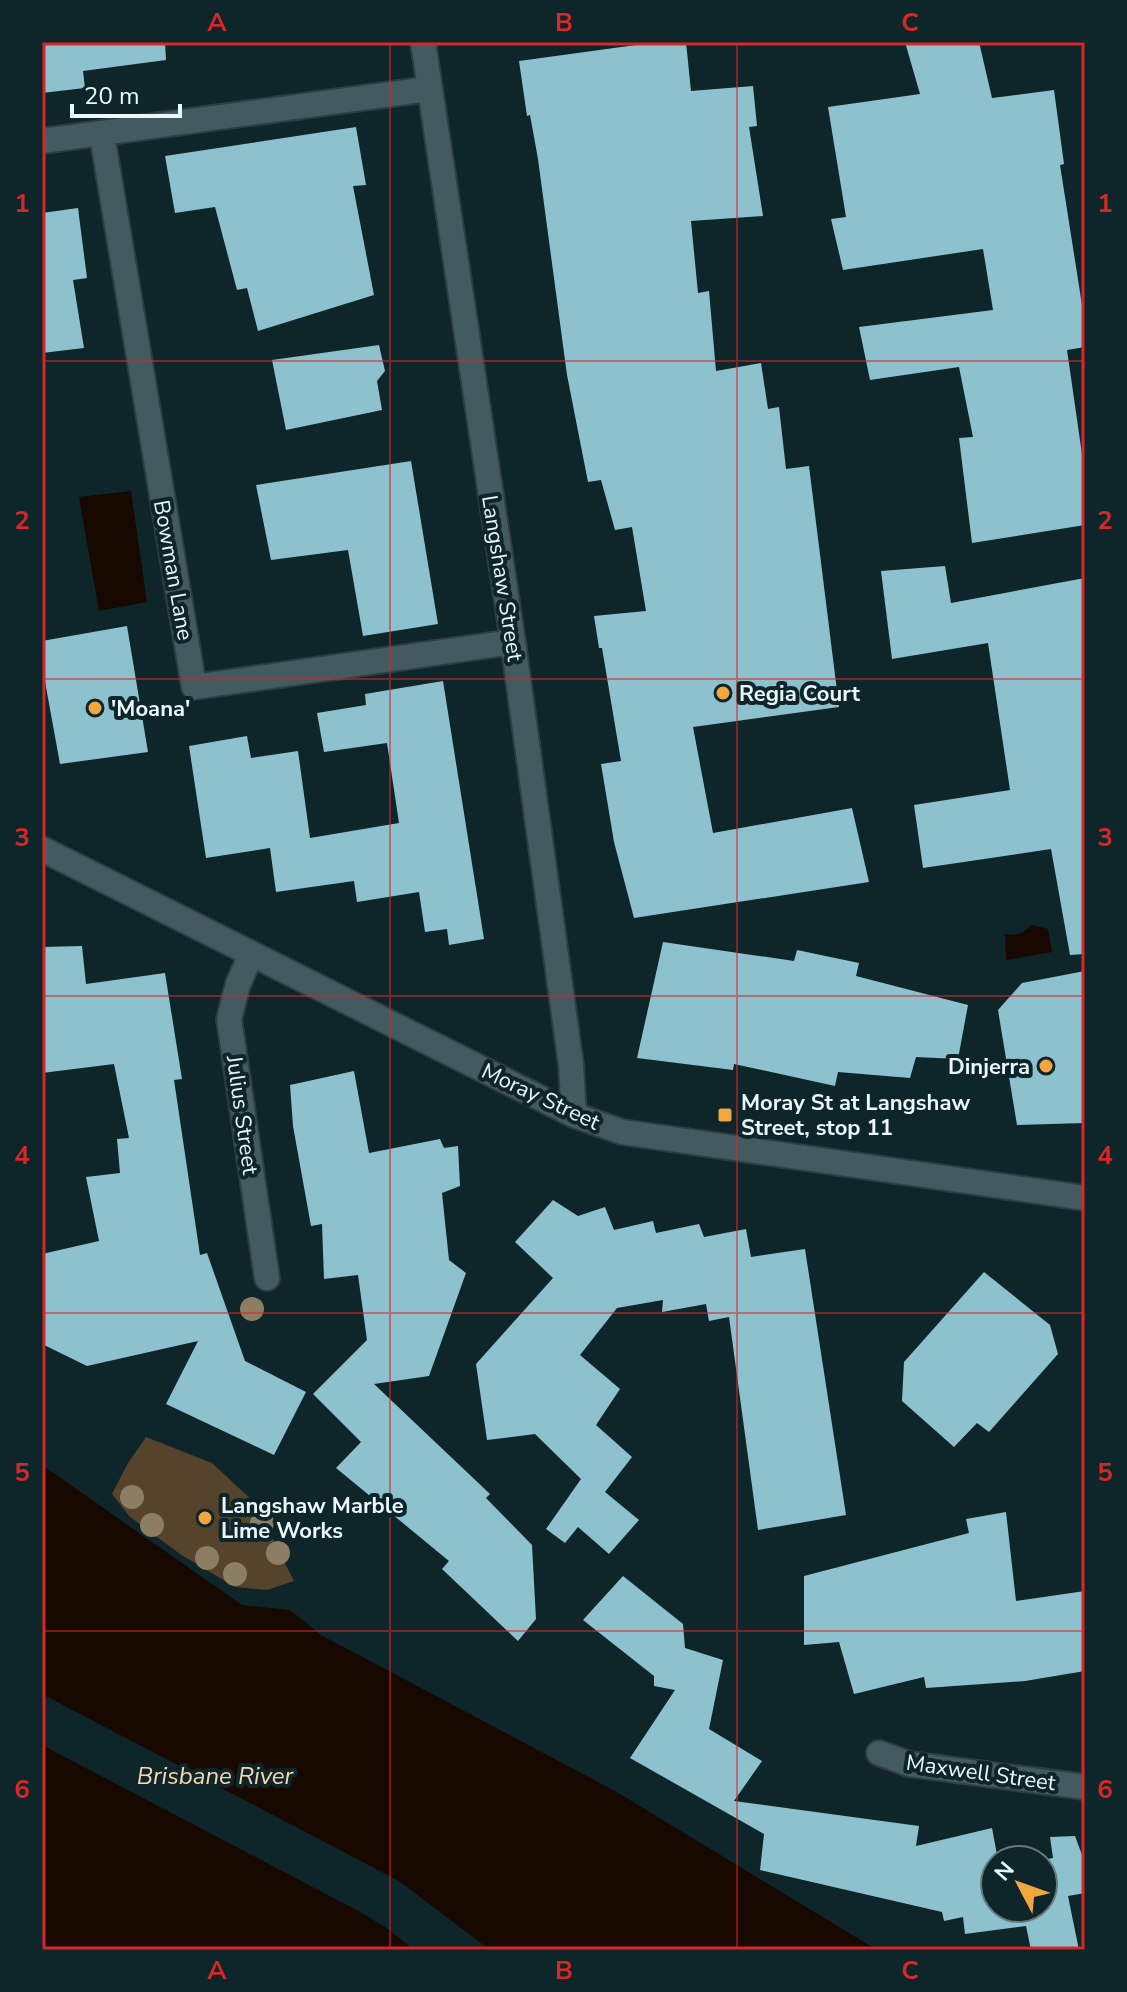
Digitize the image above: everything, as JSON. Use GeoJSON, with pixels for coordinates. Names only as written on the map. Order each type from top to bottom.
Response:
{"type":"FeatureCollection","features":[{"type":"Feature","properties":{"kind":"street","name":"Langshaw Street"},"geometry":{"type":"LineString","coordinates":[[423,42],[513,642],[569,1050],[574,1115]]}},
{"type":"Feature","properties":{"kind":"street"},"geometry":{"type":"LineString","coordinates":[[42,141],[429,89]]}},
{"type":"Feature","properties":{"kind":"street","name":"Bowman Lane"},"geometry":{"type":"LineString","coordinates":[[102,135],[194,687],[513,642]]}},
{"type":"Feature","properties":{"kind":"street","name":"Moray Street"},"geometry":{"type":"LineString","coordinates":[[42,849],[574,1115],[622,1132],[826,1164],[1085,1198]]}},
{"type":"Feature","properties":{"kind":"street","name":"Julius Street"},"geometry":{"type":"LineString","coordinates":[[251,955],[238,984],[229,1019],[267,1278]]}},
{"type":"Feature","properties":{"kind":"street","name":"Maxwell Street"},"geometry":{"type":"LineString","coordinates":[[879,1753],[909,1764],[1085,1787]]}},
{"type":"Feature","properties":{"kind":"shaded area"},"geometry":{"type":"Polygon","coordinates":[[[146,1437],[212,1463],[254,1502],[294,1581],[267,1590],[235,1587],[180,1554],[130,1517],[112,1494],[146,1437]]]}},
{"type":"Feature","properties":{"kind":"water"},"geometry":{"type":"Polygon","coordinates":[[[131,491],[147,602],[99,611],[79,497],[131,491]]]}},
{"type":"Feature","properties":{"kind":"water"},"geometry":{"type":"Polygon","coordinates":[[[1032,925],[1048,929],[1052,952],[1006,960],[1005,934],[1020,933],[1032,925]]]}},
{"type":"Feature","properties":{"kind":"water","name":"Brisbane River"},"geometry":{"type":"Polygon","coordinates":[[[42,1465],[242,1605],[290,1610],[321,1635],[615,1791],[877,1950],[42,1950],[42,1465]]]}},
{"type":"Feature","properties":{"kind":"pier"},"geometry":{"type":"Polygon","coordinates":[[[42,1694],[399,1881],[490,1950],[414,1950],[362,1913],[42,1745],[42,1694]]]}},
{"type":"Feature","properties":{"kind":"building"},"geometry":{"type":"Polygon","coordinates":[[[42,42],[165,42],[166,60],[83,71],[85,88],[42,93],[42,42]]]}},
{"type":"Feature","properties":{"kind":"building"},"geometry":{"type":"Polygon","coordinates":[[[658,42],[686,42],[691,91],[753,86],[757,126],[749,127],[763,216],[691,221],[698,293],[709,291],[716,371],[761,363],[768,409],[779,407],[786,469],[809,466],[839,707],[693,727],[713,833],[852,808],[869,882],[634,918],[614,842],[601,764],[621,761],[594,616],[646,611],[632,527],[615,530],[601,480],[588,482],[567,375],[538,159],[530,115],[527,116],[519,61],[658,42]]]}},
{"type":"Feature","properties":{"kind":"building"},"geometry":{"type":"Polygon","coordinates":[[[905,42],[979,42],[992,98],[1054,90],[1064,164],[1060,165],[1085,324],[1085,347],[1067,350],[1085,475],[1085,525],[972,543],[959,438],[973,437],[959,367],[870,380],[859,327],[993,310],[983,249],[843,270],[831,219],[846,217],[828,107],[920,94],[905,42]]]}},
{"type":"Feature","properties":{"kind":"building"},"geometry":{"type":"Polygon","coordinates":[[[356,127],[366,185],[353,186],[374,295],[258,331],[247,288],[237,290],[215,207],[175,213],[165,156],[356,127]]]}},
{"type":"Feature","properties":{"kind":"building"},"geometry":{"type":"Polygon","coordinates":[[[78,208],[87,278],[73,280],[84,348],[42,353],[42,213],[78,208]]]}},
{"type":"Feature","properties":{"kind":"building"},"geometry":{"type":"Polygon","coordinates":[[[379,345],[385,371],[377,381],[382,410],[286,430],[272,360],[379,345]]]}},
{"type":"Feature","properties":{"kind":"building"},"geometry":{"type":"Polygon","coordinates":[[[411,461],[438,624],[363,636],[348,550],[271,560],[256,485],[411,461]]]}},
{"type":"Feature","properties":{"kind":"building"},"geometry":{"type":"Polygon","coordinates":[[[945,566],[951,603],[1085,578],[1085,954],[1070,955],[1051,849],[923,868],[914,805],[1010,790],[988,643],[892,659],[881,571],[945,566]]]}},
{"type":"Feature","properties":{"kind":"building","name":"'Moana'"},"geometry":{"type":"Polygon","coordinates":[[[127,626],[148,752],[60,764],[42,665],[42,641],[127,626]]]}},
{"type":"Feature","properties":{"kind":"building"},"geometry":{"type":"Polygon","coordinates":[[[443,681],[484,939],[449,945],[447,929],[425,932],[419,892],[357,902],[354,881],[276,892],[270,848],[206,858],[189,746],[247,736],[251,758],[298,751],[310,838],[399,823],[387,743],[324,752],[317,713],[366,705],[365,694],[443,681]]]}},
{"type":"Feature","properties":{"kind":"building"},"geometry":{"type":"Polygon","coordinates":[[[663,942],[794,961],[797,950],[859,963],[856,976],[968,1005],[958,1059],[916,1057],[910,1078],[838,1072],[835,1086],[734,1064],[733,1070],[637,1058],[663,942]]]}},
{"type":"Feature","properties":{"kind":"building"},"geometry":{"type":"Polygon","coordinates":[[[82,946],[86,984],[165,973],[182,1079],[174,1080],[200,1255],[207,1253],[245,1361],[306,1392],[274,1455],[166,1404],[198,1341],[87,1366],[42,1344],[42,1254],[99,1241],[86,1177],[120,1173],[117,1139],[129,1138],[114,1064],[42,1073],[42,947],[82,946]]]}},
{"type":"Feature","properties":{"kind":"building","name":"Dinjerra"},"geometry":{"type":"Polygon","coordinates":[[[1085,971],[1085,1123],[1017,1125],[998,1010],[1022,983],[1085,971]]]}},
{"type":"Feature","properties":{"kind":"building"},"geometry":{"type":"Polygon","coordinates":[[[354,1071],[369,1153],[440,1139],[444,1148],[458,1146],[460,1186],[442,1193],[449,1260],[466,1273],[429,1376],[374,1384],[490,1494],[486,1498],[532,1545],[536,1619],[518,1641],[442,1569],[449,1561],[336,1468],[361,1442],[313,1394],[367,1340],[358,1275],[324,1279],[322,1224],[311,1226],[293,1126],[290,1085],[354,1071]]]}},
{"type":"Feature","properties":{"kind":"building"},"geometry":{"type":"Polygon","coordinates":[[[553,1200],[578,1216],[605,1207],[614,1230],[653,1221],[656,1233],[699,1224],[704,1237],[746,1229],[751,1257],[805,1249],[846,1515],[758,1530],[729,1317],[709,1321],[706,1304],[662,1312],[663,1300],[617,1308],[580,1355],[620,1389],[596,1425],[632,1457],[605,1492],[639,1520],[609,1554],[578,1527],[565,1543],[546,1529],[581,1479],[535,1434],[487,1440],[476,1364],[553,1278],[515,1242],[553,1200]]]}},
{"type":"Feature","properties":{"kind":"building"},"geometry":{"type":"Polygon","coordinates":[[[984,1272],[1050,1325],[1058,1354],[989,1432],[977,1423],[954,1447],[902,1401],[904,1362],[984,1272]]]}},
{"type":"Feature","properties":{"kind":"building"},"geometry":{"type":"Polygon","coordinates":[[[1006,1512],[1016,1601],[1085,1591],[1085,1671],[1025,1681],[926,1688],[924,1677],[854,1694],[839,1642],[804,1645],[804,1576],[969,1533],[966,1519],[1006,1512]]]}},
{"type":"Feature","properties":{"kind":"building"},"geometry":{"type":"Polygon","coordinates":[[[623,1576],[683,1624],[685,1648],[723,1660],[709,1729],[762,1761],[734,1801],[919,1826],[916,1846],[992,1828],[995,1844],[979,1844],[979,1924],[1059,1924],[1059,1844],[1051,1844],[1050,1837],[1075,1836],[1085,1863],[1085,1893],[1068,1896],[1079,1950],[1031,1950],[1026,1926],[965,1934],[963,1917],[944,1921],[942,1912],[760,1870],[764,1834],[630,1758],[675,1690],[654,1686],[654,1676],[583,1620],[623,1576]]]}},
{"type":"Feature","properties":{"kind":"place","name":"Regia Court"},"geometry":{"type":"Point","coordinates":[723,693]}},
{"type":"Feature","properties":{"kind":"place","name":"'Moana'"},"geometry":{"type":"Point","coordinates":[95,708]}},
{"type":"Feature","properties":{"kind":"place","name":"Dinjerra"},"geometry":{"type":"Point","coordinates":[1046,1066]}},
{"type":"Feature","properties":{"kind":"place","name":"Moray St at Langshaw Street, stop 11"},"geometry":{"type":"Point","coordinates":[725,1115]}},
{"type":"Feature","properties":{"kind":"place","name":"Langshaw Marble Lime Works"},"geometry":{"type":"Point","coordinates":[205,1518]}}]}
